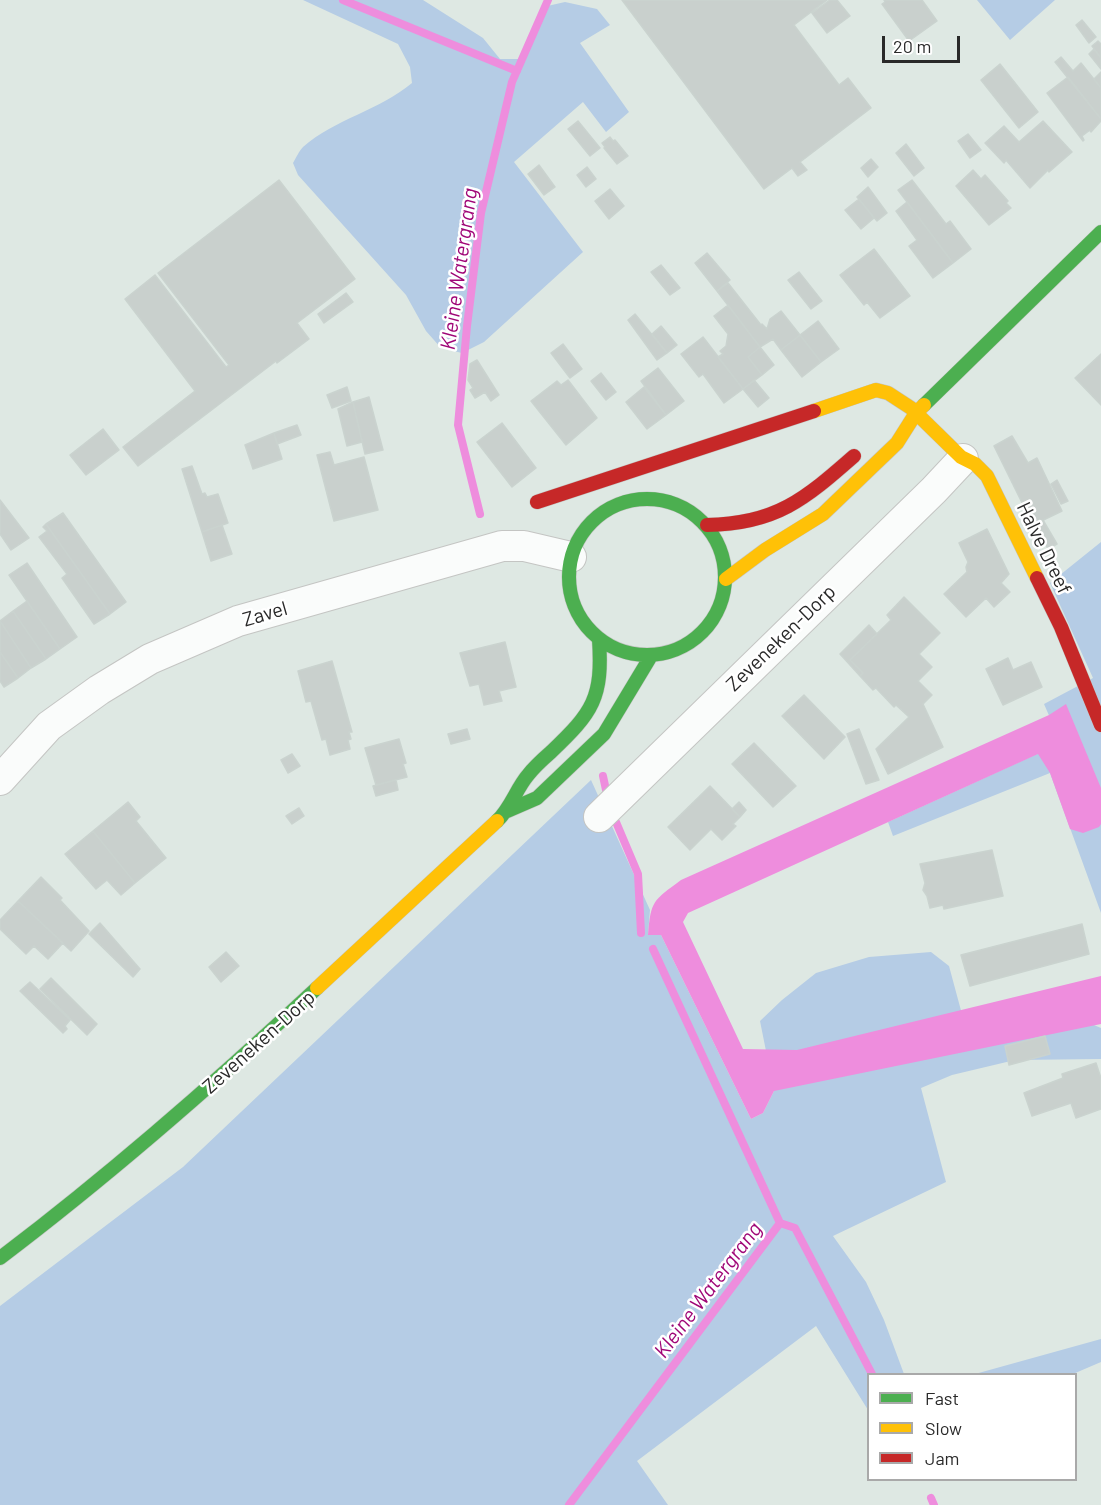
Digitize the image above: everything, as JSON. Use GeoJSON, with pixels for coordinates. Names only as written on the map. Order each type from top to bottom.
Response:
{"type":"FeatureCollection","features":[{"type":"Feature","properties":{"kind":"main road"},"geometry":{"type":"LineString","coordinates":[[726,579],[744,564],[823,514],[897,443],[916,413],[1101,232]]}},
{"type":"Feature","properties":{"kind":"main road"},"geometry":{"type":"LineString","coordinates":[[537,502],[876,390],[898,398],[916,413]]}},
{"type":"Feature","properties":{"kind":"main road"},"geometry":{"type":"LineString","coordinates":[[888,429],[916,413]]}},
{"type":"Feature","properties":{"kind":"main road","name":"Halve Dreef"},"geometry":{"type":"LineString","coordinates":[[916,413],[963,459],[975,464],[987,476],[1061,627],[1101,725]]}},
{"type":"Feature","properties":{"kind":"main road"},"geometry":{"type":"LineString","coordinates":[[706,525],[722,526],[742,523],[795,504],[862,449]]}},
{"type":"Feature","properties":{"kind":"main road"},"geometry":{"type":"LineString","coordinates":[[651,499],[672,502],[691,511],[706,525],[718,542],[724,560],[726,579],[723,599],[716,617],[704,633],[688,645],[670,653],[651,656],[624,652],[599,639],[586,627],[576,611],[569,575],[571,557],[579,537],[593,521],[610,508],[630,500],[651,499]]}},
{"type":"Feature","properties":{"kind":"main road","name":"Zeveneken-Dorp"},"geometry":{"type":"LineString","coordinates":[[0,1258],[62,1211],[242,1058],[506,812],[529,773],[592,710],[599,687],[601,662],[599,639]]}},
{"type":"Feature","properties":{"kind":"main road","name":"Zeveneken-Dorp"},"geometry":{"type":"LineString","coordinates":[[506,812],[537,798],[604,734],[651,656]]}},
{"type":"Feature","properties":{"kind":"street","name":"Zeveneken-Dorp"},"geometry":{"type":"LineString","coordinates":[[598,817],[934,490],[963,459]]}},
{"type":"Feature","properties":{"kind":"street","name":"Zavel"},"geometry":{"type":"LineString","coordinates":[[0,780],[49,726],[99,690],[150,659],[238,621],[502,546],[524,546],[571,557]]}},
{"type":"Feature","properties":{"kind":"shaded area"},"geometry":{"type":"Polygon","coordinates":[[[303,0],[423,0],[483,38],[500,59],[521,59],[534,36],[537,20],[543,7],[565,2],[597,9],[610,25],[580,43],[629,112],[606,132],[583,102],[514,162],[583,252],[484,342],[462,353],[441,348],[426,331],[406,295],[298,175],[293,163],[303,147],[329,129],[386,100],[412,83],[410,67],[398,44],[303,0]]]}},
{"type":"Feature","properties":{"kind":"shaded area"},"geometry":{"type":"Polygon","coordinates":[[[977,0],[1055,0],[1010,40],[977,0]]]}},
{"type":"Feature","properties":{"kind":"shaded area"},"geometry":{"type":"Polygon","coordinates":[[[1101,542],[1101,913],[1050,773],[893,836],[888,822],[1061,743],[1044,704],[1093,678],[1050,583],[1101,542]]]}},
{"type":"Feature","properties":{"kind":"shaded area"},"geometry":{"type":"Polygon","coordinates":[[[1066,704],[1101,788],[1101,824],[1099,827],[1083,833],[1070,829],[1050,773],[1038,754],[688,913],[683,922],[743,1049],[797,1050],[1101,976],[1101,1024],[774,1091],[763,1113],[751,1119],[661,935],[648,935],[650,915],[655,902],[681,880],[1049,715],[1066,704]]]}},
{"type":"Feature","properties":{"kind":"shaded area"},"geometry":{"type":"Polygon","coordinates":[[[591,780],[650,910],[648,935],[661,935],[751,1119],[763,1113],[774,1091],[760,1021],[816,973],[869,957],[931,952],[949,966],[963,1018],[1082,1020],[1101,1028],[1101,1059],[1015,1060],[952,1075],[921,1088],[946,1182],[833,1236],[866,1282],[884,1320],[904,1373],[867,1373],[867,1408],[816,1326],[637,1461],[668,1505],[0,1505],[0,1306],[183,1167],[591,780]]]}},
{"type":"Feature","properties":{"kind":"shaded area"},"geometry":{"type":"Polygon","coordinates":[[[1101,1339],[1101,1362],[1075,1373],[979,1373],[1101,1339]]]}},
{"type":"Feature","properties":{"kind":"building"},"geometry":{"type":"Polygon","coordinates":[[[622,0],[827,0],[794,25],[839,85],[848,78],[871,108],[800,162],[807,170],[798,176],[792,168],[764,189],[622,0]]]}},
{"type":"Feature","properties":{"kind":"building"},"geometry":{"type":"Polygon","coordinates":[[[830,0],[837,0],[850,16],[827,33],[812,13],[830,0]]]}},
{"type":"Feature","properties":{"kind":"building"},"geometry":{"type":"Polygon","coordinates":[[[884,0],[922,0],[937,21],[909,41],[882,4],[884,0]]]}},
{"type":"Feature","properties":{"kind":"building"},"geometry":{"type":"Polygon","coordinates":[[[1082,20],[1096,37],[1089,43],[1076,25],[1082,20]]]}},
{"type":"Feature","properties":{"kind":"building"},"geometry":{"type":"Polygon","coordinates":[[[1098,41],[1101,44],[1101,58],[1092,46],[1098,41]]]}},
{"type":"Feature","properties":{"kind":"building"},"geometry":{"type":"Polygon","coordinates":[[[1094,49],[1101,58],[1101,69],[1089,54],[1094,49]]]}},
{"type":"Feature","properties":{"kind":"building"},"geometry":{"type":"Polygon","coordinates":[[[1061,57],[1073,71],[1081,63],[1101,88],[1101,119],[1055,62],[1061,57]]]}},
{"type":"Feature","properties":{"kind":"building"},"geometry":{"type":"Polygon","coordinates":[[[1000,64],[1038,112],[1019,128],[981,80],[1000,64]]]}},
{"type":"Feature","properties":{"kind":"building"},"geometry":{"type":"Polygon","coordinates":[[[1101,72],[1101,88],[1094,79],[1101,72]]]}},
{"type":"Feature","properties":{"kind":"building"},"geometry":{"type":"Polygon","coordinates":[[[1068,77],[1101,119],[1091,132],[1090,130],[1082,136],[1083,141],[1047,93],[1068,77]]]}},
{"type":"Feature","properties":{"kind":"building"},"geometry":{"type":"Polygon","coordinates":[[[578,121],[600,148],[590,156],[568,129],[578,121]]]}},
{"type":"Feature","properties":{"kind":"building"},"geometry":{"type":"Polygon","coordinates":[[[1043,121],[1072,152],[1049,172],[1048,170],[1030,188],[1006,160],[1004,163],[985,143],[1004,126],[1019,142],[1043,121]]]}},
{"type":"Feature","properties":{"kind":"building"},"geometry":{"type":"Polygon","coordinates":[[[968,134],[981,150],[970,158],[958,141],[968,134]]]}},
{"type":"Feature","properties":{"kind":"building"},"geometry":{"type":"Polygon","coordinates":[[[610,137],[628,156],[617,164],[602,143],[610,137]]]}},
{"type":"Feature","properties":{"kind":"building"},"geometry":{"type":"Polygon","coordinates":[[[906,144],[924,168],[914,176],[896,153],[906,144]]]}},
{"type":"Feature","properties":{"kind":"building"},"geometry":{"type":"Polygon","coordinates":[[[871,159],[878,167],[868,177],[861,168],[871,159]]]}},
{"type":"Feature","properties":{"kind":"building"},"geometry":{"type":"Polygon","coordinates":[[[539,165],[555,187],[544,195],[528,174],[539,165]]]}},
{"type":"Feature","properties":{"kind":"building"},"geometry":{"type":"Polygon","coordinates":[[[587,167],[596,179],[586,187],[577,175],[587,167]]]}},
{"type":"Feature","properties":{"kind":"building"},"geometry":{"type":"Polygon","coordinates":[[[973,170],[981,179],[985,175],[1008,201],[1006,203],[1011,208],[989,225],[956,186],[973,170]]]}},
{"type":"Feature","properties":{"kind":"building"},"geometry":{"type":"Polygon","coordinates":[[[279,180],[355,279],[297,323],[309,339],[277,363],[276,361],[138,466],[123,447],[195,391],[125,299],[155,275],[226,367],[229,365],[158,273],[279,180]]]}},
{"type":"Feature","properties":{"kind":"building"},"geometry":{"type":"Polygon","coordinates":[[[912,180],[946,224],[950,221],[971,249],[953,263],[898,190],[912,180]]]}},
{"type":"Feature","properties":{"kind":"building"},"geometry":{"type":"Polygon","coordinates":[[[868,187],[887,213],[877,221],[857,197],[868,187]]]}},
{"type":"Feature","properties":{"kind":"building"},"geometry":{"type":"Polygon","coordinates":[[[610,189],[624,206],[609,219],[595,201],[610,189]]]}},
{"type":"Feature","properties":{"kind":"building"},"geometry":{"type":"Polygon","coordinates":[[[859,199],[874,218],[861,229],[845,210],[859,199]]]}},
{"type":"Feature","properties":{"kind":"building"},"geometry":{"type":"Polygon","coordinates":[[[907,202],[953,263],[933,278],[909,246],[917,240],[896,211],[907,202]]]}},
{"type":"Feature","properties":{"kind":"building"},"geometry":{"type":"Polygon","coordinates":[[[874,249],[910,296],[880,318],[867,302],[864,305],[840,275],[874,249]]]}},
{"type":"Feature","properties":{"kind":"building"},"geometry":{"type":"Polygon","coordinates":[[[707,253],[730,280],[717,291],[695,263],[707,253]]]}},
{"type":"Feature","properties":{"kind":"building"},"geometry":{"type":"Polygon","coordinates":[[[661,265],[680,288],[670,295],[651,272],[661,265]]]}},
{"type":"Feature","properties":{"kind":"building"},"geometry":{"type":"Polygon","coordinates":[[[799,272],[822,301],[811,309],[788,280],[799,272]]]}},
{"type":"Feature","properties":{"kind":"building"},"geometry":{"type":"Polygon","coordinates":[[[728,283],[761,325],[767,329],[770,319],[781,311],[800,335],[781,350],[773,339],[760,347],[717,291],[728,283]]]}},
{"type":"Feature","properties":{"kind":"building"},"geometry":{"type":"Polygon","coordinates":[[[346,293],[353,302],[324,323],[318,314],[346,293]]]}},
{"type":"Feature","properties":{"kind":"building"},"geometry":{"type":"Polygon","coordinates":[[[728,305],[760,347],[748,357],[762,375],[743,389],[718,357],[723,354],[720,351],[726,346],[728,334],[714,316],[728,305]]]}},
{"type":"Feature","properties":{"kind":"building"},"geometry":{"type":"Polygon","coordinates":[[[635,314],[667,353],[657,360],[628,320],[635,314]]]}},
{"type":"Feature","properties":{"kind":"building"},"geometry":{"type":"Polygon","coordinates":[[[818,321],[839,349],[821,362],[800,335],[818,321]]]}},
{"type":"Feature","properties":{"kind":"building"},"geometry":{"type":"Polygon","coordinates":[[[661,326],[677,345],[667,353],[652,334],[661,326]]]}},
{"type":"Feature","properties":{"kind":"building"},"geometry":{"type":"Polygon","coordinates":[[[800,335],[821,362],[802,377],[781,350],[800,335]]]}},
{"type":"Feature","properties":{"kind":"building"},"geometry":{"type":"Polygon","coordinates":[[[703,337],[743,389],[724,403],[703,374],[699,377],[681,354],[703,337]]]}},
{"type":"Feature","properties":{"kind":"building"},"geometry":{"type":"Polygon","coordinates":[[[563,344],[582,369],[570,378],[551,353],[563,344]]]}},
{"type":"Feature","properties":{"kind":"building"},"geometry":{"type":"Polygon","coordinates":[[[760,347],[774,365],[762,375],[748,357],[760,347]]]}},
{"type":"Feature","properties":{"kind":"building"},"geometry":{"type":"Polygon","coordinates":[[[1101,354],[1101,405],[1075,378],[1101,354]]]}},
{"type":"Feature","properties":{"kind":"building"},"geometry":{"type":"Polygon","coordinates":[[[477,360],[499,395],[491,401],[485,392],[475,398],[470,390],[473,388],[468,380],[470,364],[477,360]]]}},
{"type":"Feature","properties":{"kind":"building"},"geometry":{"type":"Polygon","coordinates":[[[658,368],[684,401],[666,415],[641,381],[658,368]]]}},
{"type":"Feature","properties":{"kind":"building"},"geometry":{"type":"Polygon","coordinates":[[[601,373],[616,392],[606,400],[591,381],[601,373]]]}},
{"type":"Feature","properties":{"kind":"building"},"geometry":{"type":"Polygon","coordinates":[[[568,380],[597,418],[566,445],[531,401],[557,381],[561,385],[568,380]]]}},
{"type":"Feature","properties":{"kind":"building"},"geometry":{"type":"Polygon","coordinates":[[[754,380],[769,398],[758,407],[743,389],[754,380]]]}},
{"type":"Feature","properties":{"kind":"building"},"geometry":{"type":"Polygon","coordinates":[[[347,387],[351,401],[332,408],[327,395],[347,387]]]}},
{"type":"Feature","properties":{"kind":"building"},"geometry":{"type":"Polygon","coordinates":[[[644,387],[666,415],[647,429],[626,402],[644,387]]]}},
{"type":"Feature","properties":{"kind":"building"},"geometry":{"type":"Polygon","coordinates":[[[369,397],[383,450],[365,454],[353,402],[369,397]]]}},
{"type":"Feature","properties":{"kind":"building"},"geometry":{"type":"Polygon","coordinates":[[[353,402],[362,442],[347,446],[338,409],[353,402]]]}},
{"type":"Feature","properties":{"kind":"building"},"geometry":{"type":"Polygon","coordinates":[[[502,423],[536,468],[512,487],[477,442],[502,423]]]}},
{"type":"Feature","properties":{"kind":"building"},"geometry":{"type":"Polygon","coordinates":[[[297,425],[301,435],[277,444],[274,433],[297,425]]]}},
{"type":"Feature","properties":{"kind":"building"},"geometry":{"type":"Polygon","coordinates":[[[103,429],[119,450],[86,475],[70,455],[103,429]]]}},
{"type":"Feature","properties":{"kind":"building"},"geometry":{"type":"Polygon","coordinates":[[[274,433],[282,459],[253,469],[245,445],[274,433]]]}},
{"type":"Feature","properties":{"kind":"building"},"geometry":{"type":"Polygon","coordinates":[[[1012,436],[1028,463],[1037,458],[1062,511],[1033,525],[994,446],[1012,436]]]}},
{"type":"Feature","properties":{"kind":"building"},"geometry":{"type":"Polygon","coordinates":[[[330,452],[334,465],[364,457],[378,510],[334,521],[317,455],[330,452]]]}},
{"type":"Feature","properties":{"kind":"building"},"geometry":{"type":"Polygon","coordinates":[[[192,466],[202,494],[205,493],[207,497],[218,494],[228,523],[202,532],[182,469],[192,466]]]}},
{"type":"Feature","properties":{"kind":"building"},"geometry":{"type":"Polygon","coordinates":[[[1057,480],[1068,501],[1061,504],[1051,484],[1057,480]]]}},
{"type":"Feature","properties":{"kind":"building"},"geometry":{"type":"Polygon","coordinates":[[[0,500],[29,538],[11,550],[0,534],[0,500]]]}},
{"type":"Feature","properties":{"kind":"building"},"geometry":{"type":"Polygon","coordinates":[[[63,513],[126,602],[110,614],[46,524],[63,513]]]}},
{"type":"Feature","properties":{"kind":"building"},"geometry":{"type":"Polygon","coordinates":[[[1043,520],[1057,544],[1048,549],[1035,524],[1043,520]]]}},
{"type":"Feature","properties":{"kind":"building"},"geometry":{"type":"Polygon","coordinates":[[[46,524],[110,614],[94,624],[62,578],[67,574],[39,537],[47,531],[43,527],[46,524]]]}},
{"type":"Feature","properties":{"kind":"building"},"geometry":{"type":"Polygon","coordinates":[[[222,525],[232,554],[211,561],[202,532],[222,525]]]}},
{"type":"Feature","properties":{"kind":"building"},"geometry":{"type":"Polygon","coordinates":[[[987,529],[1009,574],[1001,583],[1010,592],[994,607],[986,598],[966,617],[944,594],[967,572],[968,562],[959,543],[987,529]]]}},
{"type":"Feature","properties":{"kind":"building"},"geometry":{"type":"Polygon","coordinates":[[[27,563],[77,637],[60,649],[9,575],[27,563]]]}},
{"type":"Feature","properties":{"kind":"building"},"geometry":{"type":"Polygon","coordinates":[[[904,597],[940,633],[919,654],[932,667],[918,681],[932,695],[923,704],[943,747],[888,774],[876,749],[909,717],[896,705],[894,707],[876,688],[873,690],[860,676],[863,673],[850,660],[891,620],[887,615],[904,597]]]}},
{"type":"Feature","properties":{"kind":"building"},"geometry":{"type":"Polygon","coordinates":[[[27,601],[60,649],[46,659],[13,611],[27,601]]]}},
{"type":"Feature","properties":{"kind":"building"},"geometry":{"type":"Polygon","coordinates":[[[13,611],[46,659],[31,668],[0,621],[13,611]]]}},
{"type":"Feature","properties":{"kind":"building"},"geometry":{"type":"Polygon","coordinates":[[[0,621],[31,668],[18,678],[0,652],[0,621]]]}},
{"type":"Feature","properties":{"kind":"building"},"geometry":{"type":"Polygon","coordinates":[[[869,625],[877,634],[850,660],[863,673],[860,676],[840,654],[869,625]]]}},
{"type":"Feature","properties":{"kind":"building"},"geometry":{"type":"Polygon","coordinates":[[[505,642],[516,687],[499,691],[502,701],[484,705],[479,684],[470,686],[460,653],[505,642]]]}},
{"type":"Feature","properties":{"kind":"building"},"geometry":{"type":"Polygon","coordinates":[[[0,652],[18,678],[4,687],[0,681],[0,652]]]}},
{"type":"Feature","properties":{"kind":"building"},"geometry":{"type":"Polygon","coordinates":[[[1008,658],[1013,670],[1031,662],[1042,687],[1003,705],[986,669],[1008,658]]]}},
{"type":"Feature","properties":{"kind":"building"},"geometry":{"type":"Polygon","coordinates":[[[332,661],[352,732],[349,732],[351,739],[348,740],[350,749],[330,755],[326,739],[322,740],[311,701],[306,702],[298,671],[332,661]]]}},
{"type":"Feature","properties":{"kind":"building"},"geometry":{"type":"Polygon","coordinates":[[[804,695],[845,737],[824,759],[782,716],[804,695]]]}},
{"type":"Feature","properties":{"kind":"building"},"geometry":{"type":"Polygon","coordinates":[[[467,729],[470,739],[451,744],[448,734],[467,729]]]}},
{"type":"Feature","properties":{"kind":"building"},"geometry":{"type":"Polygon","coordinates":[[[859,729],[879,780],[866,784],[847,734],[859,729]]]}},
{"type":"Feature","properties":{"kind":"building"},"geometry":{"type":"Polygon","coordinates":[[[399,739],[406,763],[403,764],[407,777],[376,785],[365,748],[399,739]]]}},
{"type":"Feature","properties":{"kind":"building"},"geometry":{"type":"Polygon","coordinates":[[[754,743],[796,786],[773,807],[732,764],[754,743]]]}},
{"type":"Feature","properties":{"kind":"building"},"geometry":{"type":"Polygon","coordinates":[[[292,754],[300,766],[288,773],[281,760],[292,754]]]}},
{"type":"Feature","properties":{"kind":"building"},"geometry":{"type":"Polygon","coordinates":[[[396,780],[398,790],[376,796],[373,786],[396,780]]]}},
{"type":"Feature","properties":{"kind":"building"},"geometry":{"type":"Polygon","coordinates":[[[710,786],[740,817],[733,824],[736,826],[722,840],[711,829],[690,850],[668,827],[710,786]]]}},
{"type":"Feature","properties":{"kind":"building"},"geometry":{"type":"Polygon","coordinates":[[[128,802],[140,817],[136,821],[166,858],[135,883],[93,831],[128,802]]]}},
{"type":"Feature","properties":{"kind":"building"},"geometry":{"type":"Polygon","coordinates":[[[739,802],[746,810],[740,817],[732,809],[739,802]]]}},
{"type":"Feature","properties":{"kind":"building"},"geometry":{"type":"Polygon","coordinates":[[[299,808],[304,816],[292,824],[286,816],[299,808]]]}},
{"type":"Feature","properties":{"kind":"building"},"geometry":{"type":"Polygon","coordinates":[[[93,831],[135,883],[121,895],[107,880],[96,889],[65,854],[93,831]]]}},
{"type":"Feature","properties":{"kind":"building"},"geometry":{"type":"Polygon","coordinates":[[[992,850],[1003,896],[944,909],[943,905],[930,908],[923,890],[925,883],[920,864],[992,850]]]}},
{"type":"Feature","properties":{"kind":"building"},"geometry":{"type":"Polygon","coordinates":[[[41,877],[89,931],[71,951],[18,901],[41,877]]]}},
{"type":"Feature","properties":{"kind":"building"},"geometry":{"type":"Polygon","coordinates":[[[18,901],[63,943],[48,959],[34,946],[26,954],[0,929],[0,920],[18,901]]]}},
{"type":"Feature","properties":{"kind":"building"},"geometry":{"type":"Polygon","coordinates":[[[100,923],[140,969],[133,977],[89,934],[100,923]]]}},
{"type":"Feature","properties":{"kind":"building"},"geometry":{"type":"Polygon","coordinates":[[[1082,924],[1089,954],[970,986],[961,955],[1082,924]]]}},
{"type":"Feature","properties":{"kind":"building"},"geometry":{"type":"Polygon","coordinates":[[[226,952],[239,966],[221,982],[209,967],[226,952]]]}},
{"type":"Feature","properties":{"kind":"building"},"geometry":{"type":"Polygon","coordinates":[[[51,978],[97,1024],[87,1035],[40,989],[51,978]]]}},
{"type":"Feature","properties":{"kind":"building"},"geometry":{"type":"Polygon","coordinates":[[[30,982],[70,1020],[63,1033],[20,991],[30,982]]]}},
{"type":"Feature","properties":{"kind":"building"},"geometry":{"type":"Polygon","coordinates":[[[1045,1036],[1050,1054],[1009,1065],[1005,1046],[1045,1036]]]}},
{"type":"Feature","properties":{"kind":"building"},"geometry":{"type":"Polygon","coordinates":[[[1096,1063],[1101,1078],[1101,1109],[1076,1118],[1071,1103],[1032,1116],[1024,1093],[1063,1078],[1062,1074],[1096,1063]]]}},
{"type":"Feature","properties":{"kind":"waterway"},"geometry":{"type":"LineString","coordinates":[[343,0],[517,71]]}},
{"type":"Feature","properties":{"kind":"waterway","name":"Kleine Watergrang"},"geometry":{"type":"LineString","coordinates":[[480,514],[458,425],[481,213],[512,82],[548,0]]}},
{"type":"Feature","properties":{"kind":"waterway","name":"Kleine Watergrang"},"geometry":{"type":"LineString","coordinates":[[603,776],[606,790]]}},
{"type":"Feature","properties":{"kind":"waterway","name":"Kleine Watergrang"},"geometry":{"type":"LineString","coordinates":[[616,822],[638,874],[641,933]]}},
{"type":"Feature","properties":{"kind":"waterway","name":"Kleine Watergrang"},"geometry":{"type":"LineString","coordinates":[[569,1505],[780,1223],[653,949]]}},
{"type":"Feature","properties":{"kind":"waterway"},"geometry":{"type":"LineString","coordinates":[[780,1223],[795,1228],[871,1373]]}},
{"type":"Feature","properties":{"kind":"waterway"},"geometry":{"type":"LineString","coordinates":[[931,1498],[934,1505]]}},
{"type":"Feature","properties":{"kind":"traffic: fast"},"geometry":{"type":"LineString","coordinates":[[924,405],[1101,232]]}},
{"type":"Feature","properties":{"kind":"traffic: fast"},"geometry":{"type":"LineString","coordinates":[[647,499],[662,500],[677,505],[691,512],[702,522],[712,533],[719,547],[724,562],[725,577],[724,592],[719,607],[712,621],[702,632],[691,642],[677,649],[662,654],[647,655],[632,654],[617,649],[603,642],[592,632],[582,621],[575,607],[570,592],[569,577],[570,562],[575,547],[582,533],[592,522],[603,512],[617,505],[632,500],[647,499]]}},
{"type":"Feature","properties":{"kind":"traffic: fast"},"geometry":{"type":"LineString","coordinates":[[497,821],[528,775],[586,714],[597,690],[599,639]]}},
{"type":"Feature","properties":{"kind":"traffic: fast"},"geometry":{"type":"LineString","coordinates":[[507,811],[537,798],[604,734],[651,656]]}},
{"type":"Feature","properties":{"kind":"traffic: fast"},"geometry":{"type":"LineString","coordinates":[[0,1258],[162,1127],[317,988]]}},
{"type":"Feature","properties":{"kind":"traffic: slow"},"geometry":{"type":"LineString","coordinates":[[814,411],[876,390],[888,393],[911,408],[961,457],[975,464],[987,476],[1037,578]]}},
{"type":"Feature","properties":{"kind":"traffic: slow"},"geometry":{"type":"LineString","coordinates":[[726,579],[765,550],[823,514],[897,443],[916,413],[924,405]]}},
{"type":"Feature","properties":{"kind":"traffic: slow"},"geometry":{"type":"LineString","coordinates":[[317,988],[497,821]]}},
{"type":"Feature","properties":{"kind":"traffic: jam"},"geometry":{"type":"LineString","coordinates":[[537,502],[814,411]]}},
{"type":"Feature","properties":{"kind":"traffic: jam"},"geometry":{"type":"LineString","coordinates":[[707,525],[731,524],[771,514],[820,485],[854,456]]}},
{"type":"Feature","properties":{"kind":"traffic: jam"},"geometry":{"type":"LineString","coordinates":[[1037,578],[1061,627],[1101,725]]}}]}
